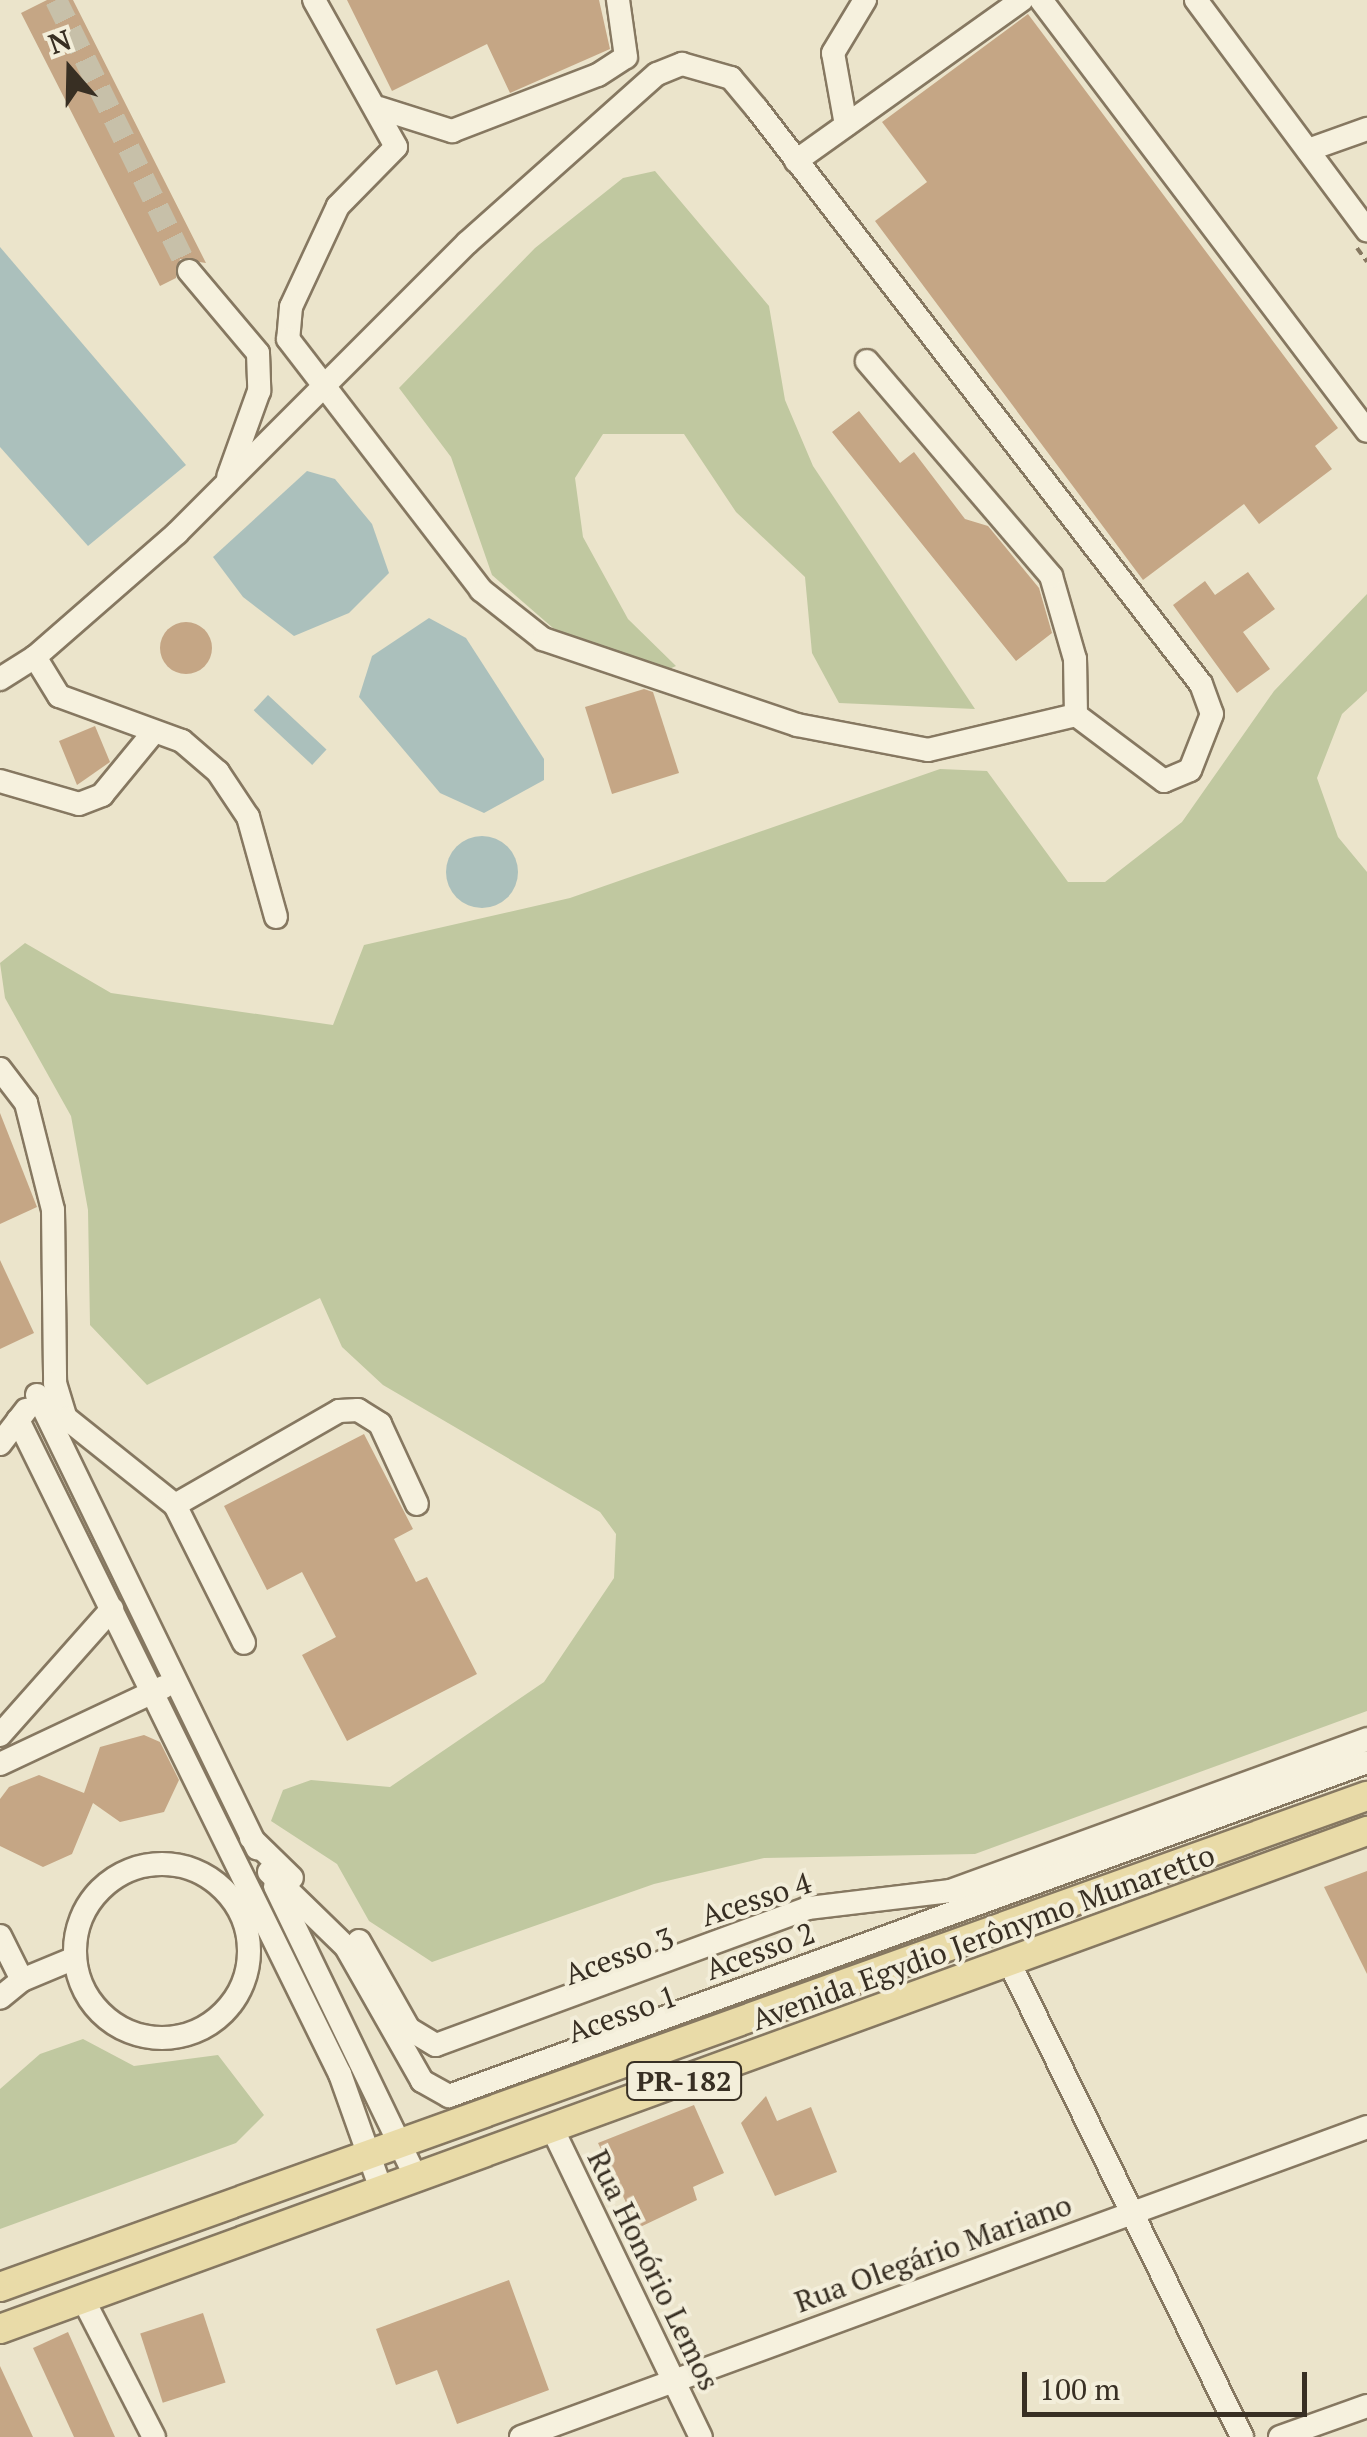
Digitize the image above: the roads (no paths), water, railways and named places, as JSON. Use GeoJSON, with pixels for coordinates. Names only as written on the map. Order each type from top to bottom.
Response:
{"type":"FeatureCollection","features":[{"type":"Feature","properties":{"kind":"main road","name":"Avenida Egydio Jerônymo Munaretto"},"geometry":{"type":"LineString","coordinates":[[0,2287],[400,2138],[706,2035],[1367,1796]]}},
{"type":"Feature","properties":{"kind":"main road","name":"Avenida Egydio Jerônymo Munaretto"},"geometry":{"type":"LineString","coordinates":[[0,2329],[417,2180],[1367,1830]]}},
{"type":"Feature","properties":{"kind":"main road"},"geometry":{"type":"LineString","coordinates":[[706,2035],[719,2068]]}},
{"type":"Feature","properties":{"kind":"street"},"geometry":{"type":"LineString","coordinates":[[314,0],[350,77],[378,108],[396,147],[338,206],[290,307],[288,339],[481,590],[544,639],[797,725],[928,750],[1076,715]]}},
{"type":"Feature","properties":{"kind":"street"},"geometry":{"type":"LineString","coordinates":[[378,108],[452,132],[598,75],[626,57],[618,0]]}},
{"type":"Feature","properties":{"kind":"street"},"geometry":{"type":"LineString","coordinates":[[846,126],[833,53],[865,0]]}},
{"type":"Feature","properties":{"kind":"street"},"geometry":{"type":"LineString","coordinates":[[796,161],[1022,0]]}},
{"type":"Feature","properties":{"kind":"street"},"geometry":{"type":"LineString","coordinates":[[1041,0],[1367,431]]}},
{"type":"Feature","properties":{"kind":"street"},"geometry":{"type":"LineString","coordinates":[[1203,2],[1367,230]]}},
{"type":"Feature","properties":{"kind":"street"},"geometry":{"type":"LineString","coordinates":[[0,679],[35,657],[226,484],[326,384],[657,74],[707,65],[731,78],[796,161],[1201,684],[1212,714],[1190,770],[1164,781],[1076,715]]}},
{"type":"Feature","properties":{"kind":"street"},"geometry":{"type":"LineString","coordinates":[[1308,150],[1367,129]]}},
{"type":"Feature","properties":{"kind":"street"},"geometry":{"type":"LineString","coordinates":[[189,271],[258,353],[259,390],[226,484]]}},
{"type":"Feature","properties":{"kind":"street"},"geometry":{"type":"LineString","coordinates":[[258,353],[288,339]]}},
{"type":"Feature","properties":{"kind":"street"},"geometry":{"type":"LineString","coordinates":[[867,362],[1050,576],[1075,659],[1076,715]]}},
{"type":"Feature","properties":{"kind":"street"},"geometry":{"type":"LineString","coordinates":[[35,657],[59,696],[182,741],[218,772],[248,817],[276,917]]}},
{"type":"Feature","properties":{"kind":"street"},"geometry":{"type":"LineString","coordinates":[[0,780],[80,804],[102,795],[153,733]]}},
{"type":"Feature","properties":{"kind":"street"},"geometry":{"type":"LineString","coordinates":[[0,1069],[26,1102],[53,1210],[55,1338],[66,1418],[175,1505],[244,1643]]}},
{"type":"Feature","properties":{"kind":"street"},"geometry":{"type":"LineString","coordinates":[[0,1444],[37,1395],[55,1338]]}},
{"type":"Feature","properties":{"kind":"street"},"geometry":{"type":"LineString","coordinates":[[37,1395],[417,2180]]}},
{"type":"Feature","properties":{"kind":"street"},"geometry":{"type":"LineString","coordinates":[[175,1505],[339,1411],[358,1410],[380,1424],[417,1504]]}},
{"type":"Feature","properties":{"kind":"street"},"geometry":{"type":"LineString","coordinates":[[18,1420],[284,1961],[382,2192]]}},
{"type":"Feature","properties":{"kind":"street"},"geometry":{"type":"LineString","coordinates":[[0,1734],[112,1609]]}},
{"type":"Feature","properties":{"kind":"street"},"geometry":{"type":"LineString","coordinates":[[0,1764],[175,1682]]}},
{"type":"Feature","properties":{"kind":"street","name":"Acesso 4"},"geometry":{"type":"LineString","coordinates":[[264,1863],[358,1939],[409,2029],[436,2045],[808,1908],[950,1891],[1367,1739]]}},
{"type":"Feature","properties":{"kind":"street","name":"Acesso 3"},"geometry":{"type":"LineString","coordinates":[[264,1863],[354,1942],[396,2020],[439,2055],[813,1916],[957,1898],[1367,1750]]}},
{"type":"Feature","properties":{"kind":"street","name":"Acesso 2"},"geometry":{"type":"LineString","coordinates":[[264,1863],[346,1948],[422,2082],[449,2096],[1367,1762]]}},
{"type":"Feature","properties":{"kind":"street","name":"Acesso 1"},"geometry":{"type":"LineString","coordinates":[[264,1863],[340,1951],[414,2092],[443,2110],[1367,1774]]}},
{"type":"Feature","properties":{"kind":"street"},"geometry":{"type":"LineString","coordinates":[[210,1811],[231,1897],[245,1924],[284,1961]]}},
{"type":"Feature","properties":{"kind":"street"},"geometry":{"type":"LineString","coordinates":[[231,1897],[193,1869],[134,1868],[107,1883],[80,1918],[75,1958],[92,2004],[114,2024],[162,2038],[192,2032],[219,2017],[243,1984],[245,1924]]}},
{"type":"Feature","properties":{"kind":"street"},"geometry":{"type":"LineString","coordinates":[[0,1936],[22,1980]]}},
{"type":"Feature","properties":{"kind":"street"},"geometry":{"type":"LineString","coordinates":[[0,1998],[22,1980],[75,1958]]}},
{"type":"Feature","properties":{"kind":"street"},"geometry":{"type":"LineString","coordinates":[[1009,1962],[1136,2210],[1242,2437]]}},
{"type":"Feature","properties":{"kind":"street","name":"Rua Olegário Mariano"},"geometry":{"type":"LineString","coordinates":[[521,2437],[1367,2127]]}},
{"type":"Feature","properties":{"kind":"street","name":"Rua Honório Lemos"},"geometry":{"type":"LineString","coordinates":[[552,2128],[701,2437]]}},
{"type":"Feature","properties":{"kind":"street"},"geometry":{"type":"LineString","coordinates":[[83,2299],[154,2437]]}},
{"type":"Feature","properties":{"kind":"street"},"geometry":{"type":"LineString","coordinates":[[1280,2437],[1367,2406]]}},
{"type":"Feature","properties":{"kind":"tunnel"},"geometry":{"type":"LineString","coordinates":[[56,0],[189,271]]}}]}
